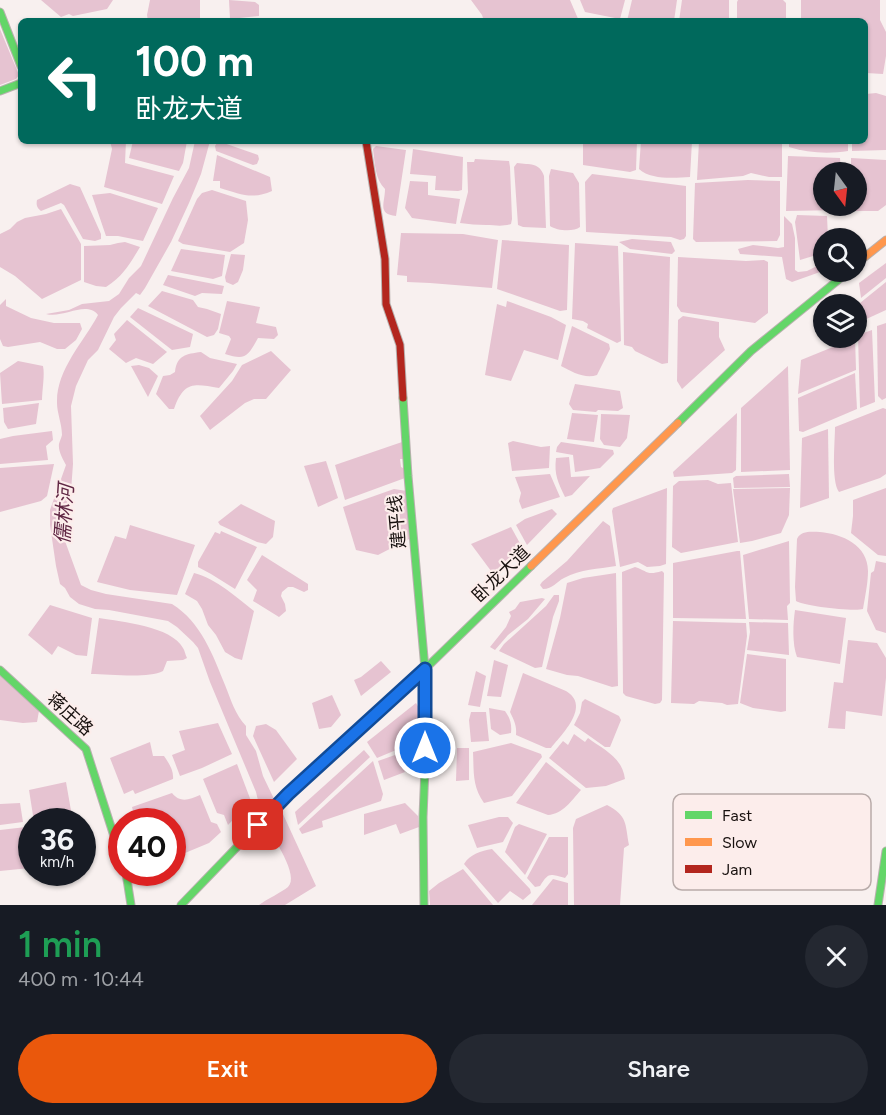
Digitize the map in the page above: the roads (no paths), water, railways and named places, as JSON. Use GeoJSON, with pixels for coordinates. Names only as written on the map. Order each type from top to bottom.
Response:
{"type":"FeatureCollection","features":[{"type":"Feature","properties":{"kind":"street"},"geometry":{"type":"LineString","coordinates":[[0,12],[18,58]]}},
{"type":"Feature","properties":{"kind":"street"},"geometry":{"type":"LineString","coordinates":[[0,91],[18,83]]}},
{"type":"Feature","properties":{"kind":"street","name":"建平线"},"geometry":{"type":"LineString","coordinates":[[366,144],[385,259],[386,304],[400,345],[408,476],[425,669],[424,905]]}},
{"type":"Feature","properties":{"kind":"street"},"geometry":{"type":"LineString","coordinates":[[867,255],[886,240]]}},
{"type":"Feature","properties":{"kind":"street","name":"卧龙大道"},"geometry":{"type":"LineString","coordinates":[[181,905],[284,798],[425,669],[751,351],[836,282]]}},
{"type":"Feature","properties":{"kind":"street","name":"蒋庄路"},"geometry":{"type":"LineString","coordinates":[[0,670],[86,749],[108,817]]}},
{"type":"Feature","properties":{"kind":"street"},"geometry":{"type":"LineString","coordinates":[[878,905],[886,851]]}},
{"type":"Feature","properties":{"kind":"street"},"geometry":{"type":"LineString","coordinates":[[128,886],[131,905]]}},
{"type":"Feature","properties":{"kind":"water"},"geometry":{"type":"Polygon","coordinates":[[[41,0],[113,0],[107,9],[61,17],[41,0]]]}},
{"type":"Feature","properties":{"kind":"water"},"geometry":{"type":"Polygon","coordinates":[[[150,0],[200,0],[200,18],[148,18],[150,0]]]}},
{"type":"Feature","properties":{"kind":"water"},"geometry":{"type":"Polygon","coordinates":[[[229,0],[255,2],[259,5],[259,16],[230,18],[229,0]]]}},
{"type":"Feature","properties":{"kind":"water"},"geometry":{"type":"Polygon","coordinates":[[[471,0],[570,0],[578,18],[483,18],[471,0]]]}},
{"type":"Feature","properties":{"kind":"water"},"geometry":{"type":"Polygon","coordinates":[[[580,0],[625,0],[620,18],[585,12],[580,0]]]}},
{"type":"Feature","properties":{"kind":"water"},"geometry":{"type":"Polygon","coordinates":[[[632,0],[677,0],[674,18],[628,18],[632,0]]]}},
{"type":"Feature","properties":{"kind":"water"},"geometry":{"type":"Polygon","coordinates":[[[682,0],[729,0],[729,18],[679,18],[682,0]]]}},
{"type":"Feature","properties":{"kind":"water"},"geometry":{"type":"Polygon","coordinates":[[[738,0],[783,0],[786,3],[786,18],[737,18],[738,0]]]}},
{"type":"Feature","properties":{"kind":"water"},"geometry":{"type":"Polygon","coordinates":[[[801,0],[880,0],[880,20],[886,32],[883,74],[868,73],[868,18],[801,18],[801,0]]]}},
{"type":"Feature","properties":{"kind":"water"},"geometry":{"type":"Polygon","coordinates":[[[0,29],[18,76],[0,85],[0,29]]]}},
{"type":"Feature","properties":{"kind":"water"},"geometry":{"type":"Polygon","coordinates":[[[868,94],[886,96],[886,150],[852,151],[852,144],[868,144],[868,94]]]}},
{"type":"Feature","properties":{"kind":"water"},"geometry":{"type":"Polygon","coordinates":[[[111,144],[126,144],[125,163],[174,176],[162,204],[104,187],[112,149],[111,144]]]}},
{"type":"Feature","properties":{"kind":"water"},"geometry":{"type":"Polygon","coordinates":[[[132,144],[186,144],[179,171],[129,158],[132,144]]]}},
{"type":"Feature","properties":{"kind":"water","name":"儒林河"},"geometry":{"type":"Polygon","coordinates":[[[194,144],[209,144],[201,174],[171,242],[140,295],[136,293],[114,317],[98,350],[88,360],[76,386],[71,406],[73,464],[71,491],[65,512],[65,541],[81,585],[106,594],[172,604],[191,620],[211,651],[236,712],[246,726],[246,735],[256,751],[263,776],[275,801],[261,813],[256,792],[198,648],[168,621],[95,609],[79,604],[70,597],[60,584],[50,525],[50,510],[66,465],[59,447],[62,435],[57,407],[58,391],[66,368],[98,315],[87,309],[53,315],[46,314],[69,310],[82,304],[109,301],[119,294],[129,278],[141,266],[189,168],[194,144]]]}},
{"type":"Feature","properties":{"kind":"water"},"geometry":{"type":"Polygon","coordinates":[[[227,144],[258,155],[259,159],[257,164],[253,165],[216,151],[215,146],[227,144]]]}},
{"type":"Feature","properties":{"kind":"water"},"geometry":{"type":"Polygon","coordinates":[[[583,144],[637,144],[636,170],[630,172],[583,165],[583,144]]]}},
{"type":"Feature","properties":{"kind":"water"},"geometry":{"type":"Polygon","coordinates":[[[641,144],[692,144],[690,177],[656,177],[639,169],[641,144]]]}},
{"type":"Feature","properties":{"kind":"water"},"geometry":{"type":"Polygon","coordinates":[[[699,144],[782,144],[782,177],[751,173],[743,176],[697,180],[699,144]]]}},
{"type":"Feature","properties":{"kind":"water"},"geometry":{"type":"Polygon","coordinates":[[[789,144],[848,144],[848,151],[826,153],[789,147],[789,144]]]}},
{"type":"Feature","properties":{"kind":"water"},"geometry":{"type":"Polygon","coordinates":[[[376,146],[406,150],[396,216],[386,213],[383,207],[385,189],[376,171],[373,149],[376,146]]]}},
{"type":"Feature","properties":{"kind":"water"},"geometry":{"type":"Polygon","coordinates":[[[413,149],[463,157],[462,190],[435,190],[436,176],[410,174],[413,149]]]}},
{"type":"Feature","properties":{"kind":"water"},"geometry":{"type":"Polygon","coordinates":[[[217,155],[270,177],[272,191],[252,196],[220,188],[220,181],[213,181],[217,155]]]}},
{"type":"Feature","properties":{"kind":"water"},"geometry":{"type":"Polygon","coordinates":[[[788,156],[840,158],[840,162],[813,162],[813,211],[786,211],[788,156]]]}},
{"type":"Feature","properties":{"kind":"water"},"geometry":{"type":"Polygon","coordinates":[[[851,158],[886,160],[886,205],[878,211],[867,211],[867,162],[851,162],[851,158]]]}},
{"type":"Feature","properties":{"kind":"water"},"geometry":{"type":"Polygon","coordinates":[[[475,159],[509,161],[511,224],[498,226],[460,223],[468,192],[467,162],[474,162],[475,159]]]}},
{"type":"Feature","properties":{"kind":"water"},"geometry":{"type":"Polygon","coordinates":[[[517,163],[537,166],[544,176],[546,228],[518,225],[514,167],[517,163]]]}},
{"type":"Feature","properties":{"kind":"water"},"geometry":{"type":"Polygon","coordinates":[[[551,169],[573,173],[579,183],[580,227],[577,229],[565,230],[550,226],[549,176],[551,169]]]}},
{"type":"Feature","properties":{"kind":"water"},"geometry":{"type":"Polygon","coordinates":[[[592,174],[686,186],[686,236],[684,239],[586,232],[585,182],[592,174]]]}},
{"type":"Feature","properties":{"kind":"water"},"geometry":{"type":"Polygon","coordinates":[[[410,181],[428,182],[428,195],[460,199],[456,224],[412,218],[405,208],[410,181]]]}},
{"type":"Feature","properties":{"kind":"water"},"geometry":{"type":"Polygon","coordinates":[[[780,181],[780,235],[777,241],[696,242],[693,239],[695,183],[780,181]]]}},
{"type":"Feature","properties":{"kind":"water"},"geometry":{"type":"Polygon","coordinates":[[[70,184],[80,187],[101,234],[101,239],[95,241],[83,239],[61,203],[41,211],[38,208],[37,200],[70,184]]]}},
{"type":"Feature","properties":{"kind":"water"},"geometry":{"type":"Polygon","coordinates":[[[212,190],[246,201],[248,220],[244,243],[230,252],[183,244],[178,241],[197,199],[202,193],[212,190]]]}},
{"type":"Feature","properties":{"kind":"water"},"geometry":{"type":"Polygon","coordinates":[[[110,193],[158,208],[143,241],[106,236],[92,195],[110,193]]]}},
{"type":"Feature","properties":{"kind":"water"},"geometry":{"type":"Polygon","coordinates":[[[61,209],[81,244],[81,280],[42,299],[15,276],[0,267],[0,234],[25,218],[61,209]]]}},
{"type":"Feature","properties":{"kind":"water"},"geometry":{"type":"Polygon","coordinates":[[[797,215],[827,216],[828,228],[813,228],[813,256],[800,260],[795,222],[797,215]]]}},
{"type":"Feature","properties":{"kind":"water"},"geometry":{"type":"Polygon","coordinates":[[[784,216],[792,224],[795,238],[795,270],[807,271],[813,268],[813,274],[792,282],[786,279],[782,257],[740,254],[738,249],[753,245],[784,247],[784,216]]]}},
{"type":"Feature","properties":{"kind":"water"},"geometry":{"type":"Polygon","coordinates":[[[401,233],[463,234],[498,240],[492,288],[407,282],[407,276],[397,275],[401,233]]]}},
{"type":"Feature","properties":{"kind":"water"},"geometry":{"type":"Polygon","coordinates":[[[632,239],[671,242],[675,251],[672,254],[630,249],[619,242],[632,239]]]}},
{"type":"Feature","properties":{"kind":"water"},"geometry":{"type":"Polygon","coordinates":[[[502,240],[569,245],[567,310],[560,311],[497,289],[502,240]]]}},
{"type":"Feature","properties":{"kind":"water"},"geometry":{"type":"Polygon","coordinates":[[[125,242],[140,247],[122,274],[106,287],[84,282],[84,246],[125,242]]]}},
{"type":"Feature","properties":{"kind":"water"},"geometry":{"type":"Polygon","coordinates":[[[575,243],[618,246],[621,341],[617,343],[587,328],[588,324],[583,321],[572,319],[575,243]]]}},
{"type":"Feature","properties":{"kind":"water"},"geometry":{"type":"Polygon","coordinates":[[[181,249],[225,255],[222,276],[213,279],[171,271],[181,249]]]}},
{"type":"Feature","properties":{"kind":"water"},"geometry":{"type":"Polygon","coordinates":[[[623,252],[670,257],[668,363],[662,364],[624,345],[623,252]]]}},
{"type":"Feature","properties":{"kind":"water"},"geometry":{"type":"Polygon","coordinates":[[[231,254],[245,255],[243,270],[238,282],[233,285],[226,282],[225,277],[231,254]]]}},
{"type":"Feature","properties":{"kind":"water"},"geometry":{"type":"Polygon","coordinates":[[[678,257],[768,262],[768,313],[755,323],[681,312],[677,306],[678,257]]]}},
{"type":"Feature","properties":{"kind":"water"},"geometry":{"type":"Polygon","coordinates":[[[886,263],[886,278],[866,294],[860,294],[859,283],[867,282],[867,277],[886,263]]]}},
{"type":"Feature","properties":{"kind":"water"},"geometry":{"type":"Polygon","coordinates":[[[168,275],[224,286],[222,294],[202,293],[195,296],[163,285],[168,275]]]}},
{"type":"Feature","properties":{"kind":"water"},"geometry":{"type":"Polygon","coordinates":[[[886,282],[886,310],[867,319],[867,297],[886,282]]]}},
{"type":"Feature","properties":{"kind":"water"},"geometry":{"type":"Polygon","coordinates":[[[162,291],[193,300],[198,307],[221,314],[218,329],[214,335],[207,337],[148,306],[162,291]]]}},
{"type":"Feature","properties":{"kind":"water"},"geometry":{"type":"Polygon","coordinates":[[[6,299],[6,306],[31,318],[54,323],[80,323],[82,329],[76,340],[65,349],[57,349],[40,342],[3,346],[0,339],[0,305],[6,299]]]}},
{"type":"Feature","properties":{"kind":"water"},"geometry":{"type":"Polygon","coordinates":[[[227,301],[260,307],[256,323],[276,327],[278,335],[274,339],[258,338],[249,353],[242,357],[225,354],[231,339],[219,333],[227,301]]]}},
{"type":"Feature","properties":{"kind":"water"},"geometry":{"type":"Polygon","coordinates":[[[507,301],[566,325],[558,360],[524,350],[511,381],[485,375],[497,304],[506,307],[507,301]]]}},
{"type":"Feature","properties":{"kind":"water"},"geometry":{"type":"Polygon","coordinates":[[[138,308],[193,334],[190,347],[172,350],[130,317],[138,308]]]}},
{"type":"Feature","properties":{"kind":"water"},"geometry":{"type":"Polygon","coordinates":[[[683,316],[719,322],[719,337],[725,350],[682,389],[677,381],[678,320],[683,316]]]}},
{"type":"Feature","properties":{"kind":"water"},"geometry":{"type":"Polygon","coordinates":[[[127,320],[167,352],[153,364],[136,358],[126,363],[109,349],[116,340],[114,334],[127,320]]]}},
{"type":"Feature","properties":{"kind":"water"},"geometry":{"type":"Polygon","coordinates":[[[886,323],[886,398],[882,400],[878,396],[877,326],[886,323]]]}},
{"type":"Feature","properties":{"kind":"water"},"geometry":{"type":"Polygon","coordinates":[[[572,326],[609,344],[610,349],[597,375],[574,373],[561,366],[572,326]]]}},
{"type":"Feature","properties":{"kind":"water"},"geometry":{"type":"Polygon","coordinates":[[[872,330],[875,402],[860,408],[858,348],[867,348],[867,332],[872,330]]]}},
{"type":"Feature","properties":{"kind":"water"},"geometry":{"type":"Polygon","coordinates":[[[830,348],[855,348],[856,370],[798,394],[801,360],[830,348]]]}},
{"type":"Feature","properties":{"kind":"water"},"geometry":{"type":"Polygon","coordinates":[[[271,351],[291,370],[266,399],[254,399],[245,403],[210,430],[200,416],[232,381],[242,365],[271,351]]]}},
{"type":"Feature","properties":{"kind":"water"},"geometry":{"type":"Polygon","coordinates":[[[201,352],[210,358],[237,364],[219,388],[191,386],[182,393],[174,409],[169,409],[156,394],[163,376],[175,372],[183,356],[201,352]]]}},
{"type":"Feature","properties":{"kind":"water"},"geometry":{"type":"Polygon","coordinates":[[[18,361],[43,366],[42,400],[2,404],[0,373],[18,361]]]}},
{"type":"Feature","properties":{"kind":"water"},"geometry":{"type":"Polygon","coordinates":[[[139,365],[149,368],[158,376],[148,397],[131,366],[139,365]]]}},
{"type":"Feature","properties":{"kind":"water"},"geometry":{"type":"Polygon","coordinates":[[[788,366],[790,470],[741,472],[741,408],[788,366]]]}},
{"type":"Feature","properties":{"kind":"water"},"geometry":{"type":"Polygon","coordinates":[[[855,373],[857,409],[803,432],[799,431],[798,398],[855,373]]]}},
{"type":"Feature","properties":{"kind":"water"},"geometry":{"type":"Polygon","coordinates":[[[575,384],[620,391],[623,408],[618,411],[598,410],[596,412],[573,410],[569,404],[575,384]]]}},
{"type":"Feature","properties":{"kind":"water"},"geometry":{"type":"Polygon","coordinates":[[[39,403],[36,424],[8,429],[4,422],[3,408],[39,403]]]}},
{"type":"Feature","properties":{"kind":"water"},"geometry":{"type":"Polygon","coordinates":[[[883,408],[886,409],[886,474],[839,492],[834,471],[835,427],[883,408]]]}},
{"type":"Feature","properties":{"kind":"water"},"geometry":{"type":"Polygon","coordinates":[[[572,413],[598,415],[594,442],[567,439],[572,413]]]}},
{"type":"Feature","properties":{"kind":"water"},"geometry":{"type":"Polygon","coordinates":[[[737,413],[736,470],[732,473],[674,477],[673,472],[737,413]]]}},
{"type":"Feature","properties":{"kind":"water"},"geometry":{"type":"Polygon","coordinates":[[[601,414],[630,415],[627,438],[620,447],[604,445],[600,439],[601,414]]]}},
{"type":"Feature","properties":{"kind":"water"},"geometry":{"type":"Polygon","coordinates":[[[828,429],[829,498],[800,508],[802,438],[828,429]]]}},
{"type":"Feature","properties":{"kind":"water"},"geometry":{"type":"Polygon","coordinates":[[[52,431],[53,440],[46,446],[48,460],[0,464],[0,439],[52,431]]]}},
{"type":"Feature","properties":{"kind":"water"},"geometry":{"type":"Polygon","coordinates":[[[513,441],[541,447],[550,446],[549,468],[512,471],[508,443],[513,441]]]}},
{"type":"Feature","properties":{"kind":"water"},"geometry":{"type":"Polygon","coordinates":[[[402,442],[405,459],[400,459],[401,467],[405,469],[405,478],[345,500],[335,465],[402,442]]]}},
{"type":"Feature","properties":{"kind":"water"},"geometry":{"type":"Polygon","coordinates":[[[561,442],[613,450],[614,454],[600,468],[575,472],[573,455],[556,452],[561,442]]]}},
{"type":"Feature","properties":{"kind":"water"},"geometry":{"type":"Polygon","coordinates":[[[569,457],[571,477],[590,476],[572,495],[565,497],[557,478],[556,458],[569,457]]]}},
{"type":"Feature","properties":{"kind":"water"},"geometry":{"type":"Polygon","coordinates":[[[326,461],[338,498],[318,507],[304,466],[326,461]]]}},
{"type":"Feature","properties":{"kind":"water"},"geometry":{"type":"Polygon","coordinates":[[[54,464],[47,496],[41,501],[0,512],[0,468],[54,464]]]}},
{"type":"Feature","properties":{"kind":"water"},"geometry":{"type":"Polygon","coordinates":[[[550,474],[560,497],[522,509],[519,501],[521,493],[515,477],[550,474]]]}},
{"type":"Feature","properties":{"kind":"water"},"geometry":{"type":"Polygon","coordinates":[[[789,474],[790,487],[734,488],[733,478],[736,476],[789,474]]]}},
{"type":"Feature","properties":{"kind":"water"},"geometry":{"type":"Polygon","coordinates":[[[708,480],[718,484],[731,483],[738,542],[681,553],[672,547],[673,486],[679,481],[708,480]]]}},
{"type":"Feature","properties":{"kind":"water"},"geometry":{"type":"Polygon","coordinates":[[[667,488],[666,564],[647,567],[638,562],[620,567],[613,508],[667,488]]]}},
{"type":"Feature","properties":{"kind":"water"},"geometry":{"type":"Polygon","coordinates":[[[790,488],[789,515],[781,533],[740,543],[733,489],[790,488]]]}},
{"type":"Feature","properties":{"kind":"water"},"geometry":{"type":"Polygon","coordinates":[[[886,488],[886,556],[878,555],[851,533],[853,500],[886,488]]]}},
{"type":"Feature","properties":{"kind":"water"},"geometry":{"type":"Polygon","coordinates":[[[394,489],[407,491],[409,539],[378,555],[356,550],[343,507],[394,489]]]}},
{"type":"Feature","properties":{"kind":"water"},"geometry":{"type":"Polygon","coordinates":[[[241,504],[275,521],[273,537],[266,544],[257,542],[218,522],[241,504]]]}},
{"type":"Feature","properties":{"kind":"water"},"geometry":{"type":"Polygon","coordinates":[[[552,509],[557,514],[527,545],[516,525],[525,519],[552,509]]]}},
{"type":"Feature","properties":{"kind":"water"},"geometry":{"type":"Polygon","coordinates":[[[603,521],[610,526],[616,566],[577,573],[543,589],[540,585],[542,582],[567,561],[603,521]]]}},
{"type":"Feature","properties":{"kind":"water"},"geometry":{"type":"Polygon","coordinates":[[[130,525],[195,545],[177,595],[130,590],[97,582],[115,536],[126,539],[130,525]]]}},
{"type":"Feature","properties":{"kind":"water"},"geometry":{"type":"Polygon","coordinates":[[[511,527],[522,547],[494,575],[471,544],[511,527]]]}},
{"type":"Feature","properties":{"kind":"water"},"geometry":{"type":"Polygon","coordinates":[[[221,531],[257,547],[235,589],[198,567],[198,562],[215,532],[220,534],[221,531]]]}},
{"type":"Feature","properties":{"kind":"water"},"geometry":{"type":"Polygon","coordinates":[[[820,532],[845,538],[864,554],[868,571],[863,609],[829,608],[796,601],[797,539],[804,533],[820,532]]]}},
{"type":"Feature","properties":{"kind":"water"},"geometry":{"type":"Polygon","coordinates":[[[789,541],[788,620],[749,619],[743,555],[789,541]]]}},
{"type":"Feature","properties":{"kind":"water"},"geometry":{"type":"Polygon","coordinates":[[[740,551],[746,619],[673,618],[673,563],[740,551]]]}},
{"type":"Feature","properties":{"kind":"water"},"geometry":{"type":"Polygon","coordinates":[[[262,555],[308,584],[308,590],[304,592],[288,587],[282,592],[281,596],[286,611],[279,617],[253,601],[257,590],[247,580],[262,555]]]}},
{"type":"Feature","properties":{"kind":"water"},"geometry":{"type":"Polygon","coordinates":[[[876,561],[886,563],[886,633],[876,630],[867,611],[871,573],[874,571],[876,561]]]}},
{"type":"Feature","properties":{"kind":"water"},"geometry":{"type":"Polygon","coordinates":[[[635,567],[650,573],[662,571],[664,573],[662,700],[655,704],[626,696],[623,693],[622,572],[635,567]]]}},
{"type":"Feature","properties":{"kind":"water"},"geometry":{"type":"Polygon","coordinates":[[[194,573],[218,584],[254,611],[242,660],[225,652],[208,625],[197,601],[185,594],[194,573]]]}},
{"type":"Feature","properties":{"kind":"water"},"geometry":{"type":"Polygon","coordinates":[[[616,573],[618,686],[612,687],[546,669],[567,583],[616,573]]]}},
{"type":"Feature","properties":{"kind":"water"},"geometry":{"type":"Polygon","coordinates":[[[554,595],[559,595],[559,601],[553,617],[542,667],[535,668],[499,651],[546,606],[554,595]]]}},
{"type":"Feature","properties":{"kind":"water"},"geometry":{"type":"Polygon","coordinates":[[[545,599],[528,619],[508,635],[495,650],[490,647],[506,627],[511,616],[509,612],[515,609],[520,602],[545,599]]]}},
{"type":"Feature","properties":{"kind":"water"},"geometry":{"type":"Polygon","coordinates":[[[50,605],[92,618],[87,656],[76,655],[58,646],[52,655],[28,635],[50,605]]]}},
{"type":"Feature","properties":{"kind":"water"},"geometry":{"type":"Polygon","coordinates":[[[795,610],[846,618],[840,664],[797,657],[793,634],[795,610]]]}},
{"type":"Feature","properties":{"kind":"water"},"geometry":{"type":"Polygon","coordinates":[[[99,618],[133,623],[168,635],[183,648],[187,658],[167,661],[163,671],[148,675],[91,674],[99,618]]]}},
{"type":"Feature","properties":{"kind":"water"},"geometry":{"type":"Polygon","coordinates":[[[673,621],[746,623],[747,636],[738,704],[727,705],[699,701],[694,704],[671,703],[673,621]]]}},
{"type":"Feature","properties":{"kind":"water"},"geometry":{"type":"Polygon","coordinates":[[[749,622],[788,623],[789,655],[747,650],[749,622]]]}},
{"type":"Feature","properties":{"kind":"water"},"geometry":{"type":"Polygon","coordinates":[[[848,640],[877,643],[886,658],[882,716],[846,711],[845,729],[828,728],[834,682],[843,683],[848,640]]]}},
{"type":"Feature","properties":{"kind":"water"},"geometry":{"type":"Polygon","coordinates":[[[747,654],[786,659],[786,711],[753,708],[740,703],[747,654]]]}},
{"type":"Feature","properties":{"kind":"water"},"geometry":{"type":"Polygon","coordinates":[[[494,660],[508,665],[501,697],[487,696],[494,660]]]}},
{"type":"Feature","properties":{"kind":"water"},"geometry":{"type":"Polygon","coordinates":[[[381,661],[391,672],[361,696],[354,680],[381,661]]]}},
{"type":"Feature","properties":{"kind":"water"},"geometry":{"type":"Polygon","coordinates":[[[476,671],[486,676],[480,707],[468,705],[476,671]]]}},
{"type":"Feature","properties":{"kind":"water"},"geometry":{"type":"Polygon","coordinates":[[[0,673],[39,711],[37,722],[0,720],[0,673]]]}},
{"type":"Feature","properties":{"kind":"water"},"geometry":{"type":"Polygon","coordinates":[[[523,673],[566,691],[573,697],[576,704],[572,720],[551,748],[516,735],[516,726],[510,712],[523,673]]]}},
{"type":"Feature","properties":{"kind":"water"},"geometry":{"type":"Polygon","coordinates":[[[332,695],[341,715],[331,727],[319,729],[312,703],[332,695]]]}},
{"type":"Feature","properties":{"kind":"water"},"geometry":{"type":"Polygon","coordinates":[[[585,699],[619,716],[621,720],[610,747],[605,747],[574,725],[585,699]]]}},
{"type":"Feature","properties":{"kind":"water"},"geometry":{"type":"Polygon","coordinates":[[[416,703],[420,710],[420,740],[377,758],[367,742],[416,703]]]}},
{"type":"Feature","properties":{"kind":"water"},"geometry":{"type":"Polygon","coordinates":[[[489,708],[505,711],[510,721],[511,733],[500,735],[491,729],[489,708]]]}},
{"type":"Feature","properties":{"kind":"water"},"geometry":{"type":"Polygon","coordinates":[[[471,712],[486,712],[489,741],[471,742],[469,720],[471,712]]]}},
{"type":"Feature","properties":{"kind":"water"},"geometry":{"type":"Polygon","coordinates":[[[218,723],[232,754],[180,776],[172,755],[185,750],[179,731],[218,723]]]}},
{"type":"Feature","properties":{"kind":"water"},"geometry":{"type":"Polygon","coordinates":[[[266,724],[276,730],[297,759],[274,782],[253,736],[256,726],[266,724]]]}},
{"type":"Feature","properties":{"kind":"water"},"geometry":{"type":"Polygon","coordinates":[[[574,734],[585,742],[588,738],[611,755],[620,765],[625,779],[606,786],[586,788],[549,758],[563,741],[568,745],[574,734]]]}},
{"type":"Feature","properties":{"kind":"water"},"geometry":{"type":"Polygon","coordinates":[[[150,742],[153,756],[164,756],[172,769],[173,779],[135,794],[133,790],[124,794],[110,758],[150,742]]]}},
{"type":"Feature","properties":{"kind":"water"},"geometry":{"type":"Polygon","coordinates":[[[511,743],[541,754],[542,757],[512,796],[484,803],[476,785],[473,752],[511,743]]]}},
{"type":"Feature","properties":{"kind":"water"},"geometry":{"type":"Polygon","coordinates":[[[457,748],[469,748],[469,780],[456,781],[457,748]]]}},
{"type":"Feature","properties":{"kind":"water"},"geometry":{"type":"Polygon","coordinates":[[[364,750],[370,757],[298,825],[295,812],[364,750]]]}},
{"type":"Feature","properties":{"kind":"water"},"geometry":{"type":"Polygon","coordinates":[[[395,755],[405,772],[384,780],[378,761],[395,755]]]}},
{"type":"Feature","properties":{"kind":"water"},"geometry":{"type":"Polygon","coordinates":[[[373,761],[383,794],[381,801],[322,821],[323,827],[302,834],[299,829],[373,761]]]}},
{"type":"Feature","properties":{"kind":"water"},"geometry":{"type":"Polygon","coordinates":[[[546,762],[581,790],[562,810],[548,815],[516,803],[546,762]]]}},
{"type":"Feature","properties":{"kind":"water"},"geometry":{"type":"Polygon","coordinates":[[[237,764],[251,801],[228,825],[224,815],[217,813],[203,779],[237,764]]]}},
{"type":"Feature","properties":{"kind":"water"},"geometry":{"type":"Polygon","coordinates":[[[66,782],[71,808],[32,808],[29,790],[66,782]]]}},
{"type":"Feature","properties":{"kind":"water"},"geometry":{"type":"Polygon","coordinates":[[[172,793],[185,800],[200,795],[211,822],[217,824],[221,832],[209,843],[186,853],[186,808],[132,807],[172,793]]]}},
{"type":"Feature","properties":{"kind":"water"},"geometry":{"type":"Polygon","coordinates":[[[20,803],[18,823],[0,825],[0,804],[20,803]]]}},
{"type":"Feature","properties":{"kind":"water"},"geometry":{"type":"Polygon","coordinates":[[[405,803],[418,816],[419,827],[400,834],[396,824],[364,835],[364,814],[405,803]]]}},
{"type":"Feature","properties":{"kind":"water"},"geometry":{"type":"Polygon","coordinates":[[[607,805],[622,817],[629,845],[624,848],[620,905],[574,905],[573,828],[576,819],[607,805]]]}},
{"type":"Feature","properties":{"kind":"water"},"geometry":{"type":"Polygon","coordinates":[[[282,812],[316,886],[285,905],[259,905],[288,887],[291,882],[291,874],[284,856],[266,826],[282,812]]]}},
{"type":"Feature","properties":{"kind":"water"},"geometry":{"type":"Polygon","coordinates":[[[508,817],[513,823],[503,842],[477,848],[468,825],[508,817]]]}},
{"type":"Feature","properties":{"kind":"water"},"geometry":{"type":"Polygon","coordinates":[[[519,824],[547,834],[525,875],[505,852],[515,827],[519,824]]]}},
{"type":"Feature","properties":{"kind":"water"},"geometry":{"type":"Polygon","coordinates":[[[18,828],[18,869],[0,871],[0,830],[18,828]]]}},
{"type":"Feature","properties":{"kind":"water"},"geometry":{"type":"Polygon","coordinates":[[[549,837],[568,837],[568,874],[565,878],[550,875],[540,886],[535,887],[527,878],[549,837]]]}},
{"type":"Feature","properties":{"kind":"water"},"geometry":{"type":"Polygon","coordinates":[[[492,849],[530,889],[531,893],[523,900],[510,891],[498,903],[464,864],[473,855],[492,849]]]}},
{"type":"Feature","properties":{"kind":"water"},"geometry":{"type":"Polygon","coordinates":[[[463,869],[493,905],[430,905],[429,891],[463,869]]]}},
{"type":"Feature","properties":{"kind":"water"},"geometry":{"type":"Polygon","coordinates":[[[553,879],[568,883],[568,905],[532,905],[553,879]]]}}]}
